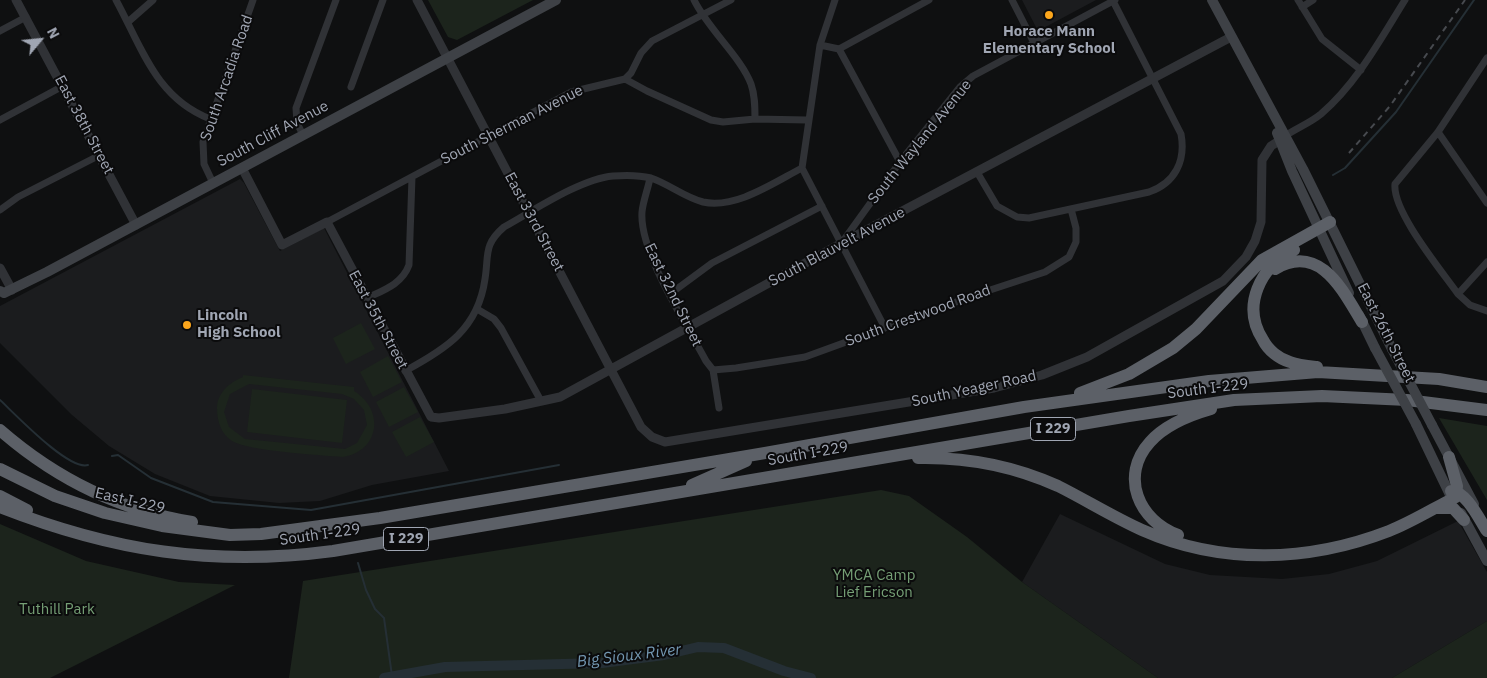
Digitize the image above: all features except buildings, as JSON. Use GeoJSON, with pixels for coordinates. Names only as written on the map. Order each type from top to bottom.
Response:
{"type":"FeatureCollection","features":[{"type":"Feature","properties":{"kind":"highway"},"geometry":{"type":"LineString","coordinates":[[1326,229],[1282,257],[1262,280],[1253,302],[1253,318],[1259,335],[1270,350],[1290,362],[1368,375]]}},
{"type":"Feature","properties":{"kind":"highway"},"geometry":{"type":"LineString","coordinates":[[1024,406],[1095,388],[1129,374],[1158,357],[1196,330],[1262,260],[1326,229]]}},
{"type":"Feature","properties":{"kind":"highway"},"geometry":{"type":"LineString","coordinates":[[1262,280],[1276,268],[1290,262],[1307,263],[1321,267],[1338,283],[1362,322]]}},
{"type":"Feature","properties":{"kind":"highway","name":"South I-229"},"geometry":{"type":"LineString","coordinates":[[261,534],[380,518],[765,453],[1024,406],[1236,377],[1318,372],[1439,379],[1487,387]]}},
{"type":"Feature","properties":{"kind":"highway","name":"South I-229"},"geometry":{"type":"LineString","coordinates":[[136,546],[168,553],[211,557],[299,556],[1188,406],[1262,398],[1360,397],[1487,410]]}},
{"type":"Feature","properties":{"kind":"highway"},"geometry":{"type":"LineString","coordinates":[[1262,398],[1218,406],[1196,414],[1167,428],[1149,442],[1137,466],[1135,483],[1142,506],[1155,523],[1181,536],[1233,547],[1270,548],[1305,546],[1373,530],[1453,494],[1465,498],[1487,530]]}},
{"type":"Feature","properties":{"kind":"highway"},"geometry":{"type":"LineString","coordinates":[[0,430],[18,446],[66,479],[112,501],[178,520],[261,534]]}},
{"type":"Feature","properties":{"kind":"highway"},"geometry":{"type":"LineString","coordinates":[[675,493],[765,453]]}},
{"type":"Feature","properties":{"kind":"highway"},"geometry":{"type":"LineString","coordinates":[[1449,457],[1453,494]]}},
{"type":"Feature","properties":{"kind":"highway"},"geometry":{"type":"LineString","coordinates":[[844,465],[932,458],[965,460],[1002,466],[1058,486],[1154,535],[1194,547],[1240,555],[1294,555],[1348,545],[1391,530],[1431,510],[1453,494]]}},
{"type":"Feature","properties":{"kind":"highway","name":"East I-229"},"geometry":{"type":"LineString","coordinates":[[0,470],[55,496],[105,513],[162,526],[230,535],[261,534]]}},
{"type":"Feature","properties":{"kind":"highway","name":"I 229"},"geometry":{"type":"LineString","coordinates":[[0,496],[64,525],[136,546]]}},
{"type":"Feature","properties":{"kind":"highway"},"geometry":{"type":"LineString","coordinates":[[0,507],[71,533],[136,546]]}},
{"type":"Feature","properties":{"kind":"highway"},"geometry":{"type":"LineString","coordinates":[[1431,510],[1453,508],[1464,520]]}},
{"type":"Feature","properties":{"kind":"main road","name":"South Cliff Avenue"},"geometry":{"type":"LineString","coordinates":[[4,294],[556,0]]}},
{"type":"Feature","properties":{"kind":"main road","name":"East 26th Street"},"geometry":{"type":"LineString","coordinates":[[1212,0],[1283,138],[1326,229],[1392,349],[1487,530]]}},
{"type":"Feature","properties":{"kind":"main road","name":"East 26th Street"},"geometry":{"type":"LineString","coordinates":[[1326,229],[1362,322],[1487,561]]}},
{"type":"Feature","properties":{"kind":"street","name":"East 38th Street"},"geometry":{"type":"LineString","coordinates":[[16,0],[64,86],[136,225]]}},
{"type":"Feature","properties":{"kind":"street"},"geometry":{"type":"LineString","coordinates":[[116,0],[166,91],[186,107],[210,119]]}},
{"type":"Feature","properties":{"kind":"street"},"geometry":{"type":"LineString","coordinates":[[128,22],[153,0]]}},
{"type":"Feature","properties":{"kind":"street","name":"South Arcadia Road"},"geometry":{"type":"LineString","coordinates":[[213,184],[204,164],[202,152],[210,119],[254,0]]}},
{"type":"Feature","properties":{"kind":"street"},"geometry":{"type":"LineString","coordinates":[[303,135],[297,123],[296,108],[336,0]]}},
{"type":"Feature","properties":{"kind":"street"},"geometry":{"type":"LineString","coordinates":[[351,87],[383,0]]}},
{"type":"Feature","properties":{"kind":"street","name":"East 33rd Street"},"geometry":{"type":"LineString","coordinates":[[417,0],[641,427],[656,440]]}},
{"type":"Feature","properties":{"kind":"street"},"geometry":{"type":"LineString","coordinates":[[694,0],[702,16],[750,82],[754,97],[755,119]]}},
{"type":"Feature","properties":{"kind":"street"},"geometry":{"type":"LineString","coordinates":[[731,0],[652,41],[640,53],[631,73],[625,78],[647,91],[711,120],[730,122],[755,119],[807,120]]}},
{"type":"Feature","properties":{"kind":"street"},"geometry":{"type":"LineString","coordinates":[[835,0],[820,44],[807,120],[802,168],[885,328]]}},
{"type":"Feature","properties":{"kind":"street"},"geometry":{"type":"LineString","coordinates":[[820,44],[839,49],[930,0]]}},
{"type":"Feature","properties":{"kind":"street"},"geometry":{"type":"LineString","coordinates":[[1012,0],[1034,43]]}},
{"type":"Feature","properties":{"kind":"street"},"geometry":{"type":"LineString","coordinates":[[1313,0],[1300,3],[1322,39],[1361,70]]}},
{"type":"Feature","properties":{"kind":"street"},"geometry":{"type":"LineString","coordinates":[[1283,138],[1322,112],[1341,95],[1361,70],[1406,0]]}},
{"type":"Feature","properties":{"kind":"street"},"geometry":{"type":"LineString","coordinates":[[977,172],[989,196],[1008,214],[1029,218],[1149,192],[1158,188],[1174,175],[1183,152],[1181,134],[1114,1]]}},
{"type":"Feature","properties":{"kind":"street","name":"South Wayland Avenue"},"geometry":{"type":"LineString","coordinates":[[842,243],[900,162],[960,88],[973,76],[1114,1]]}},
{"type":"Feature","properties":{"kind":"street"},"geometry":{"type":"LineString","coordinates":[[0,31],[26,17]]}},
{"type":"Feature","properties":{"kind":"street","name":"South Blauvelt Avenue"},"geometry":{"type":"LineString","coordinates":[[431,417],[439,418],[560,397],[842,243],[1231,37]]}},
{"type":"Feature","properties":{"kind":"street"},"geometry":{"type":"LineString","coordinates":[[839,49],[900,162]]}},
{"type":"Feature","properties":{"kind":"street"},"geometry":{"type":"LineString","coordinates":[[1487,58],[1438,132],[1395,184],[1394,193],[1402,214],[1458,294],[1470,305],[1487,311]]}},
{"type":"Feature","properties":{"kind":"street","name":"South Sherman Avenue"},"geometry":{"type":"LineString","coordinates":[[242,168],[282,245],[572,92],[625,78]]}},
{"type":"Feature","properties":{"kind":"street"},"geometry":{"type":"LineString","coordinates":[[0,120],[64,86]]}},
{"type":"Feature","properties":{"kind":"street"},"geometry":{"type":"LineString","coordinates":[[1438,132],[1487,203]]}},
{"type":"Feature","properties":{"kind":"street","name":"South Yeager Road"},"geometry":{"type":"LineString","coordinates":[[656,440],[675,442],[994,388],[1042,376],[1087,358],[1209,290],[1235,269],[1255,241],[1261,222],[1262,160],[1271,146],[1283,138]]}},
{"type":"Feature","properties":{"kind":"street"},"geometry":{"type":"LineString","coordinates":[[0,210],[18,197],[100,155]]}},
{"type":"Feature","properties":{"kind":"street"},"geometry":{"type":"LineString","coordinates":[[405,371],[440,353],[452,343],[477,309],[486,278],[488,248],[493,236],[504,227],[589,181],[612,176],[650,178],[686,196],[704,202],[717,202],[744,196],[802,168]]}},
{"type":"Feature","properties":{"kind":"street"},"geometry":{"type":"LineString","coordinates":[[367,298],[397,282],[406,272],[409,265],[412,177]]}},
{"type":"Feature","properties":{"kind":"street","name":"East 32nd Street"},"geometry":{"type":"LineString","coordinates":[[650,178],[642,212],[644,230],[652,256],[670,294],[706,361],[713,370],[719,408]]}},
{"type":"Feature","properties":{"kind":"street"},"geometry":{"type":"LineString","coordinates":[[670,294],[712,264],[822,206]]}},
{"type":"Feature","properties":{"kind":"street","name":"South Crestwood Road"},"geometry":{"type":"LineString","coordinates":[[713,370],[805,357],[1056,267],[1069,257],[1076,242],[1076,228],[1071,209]]}},
{"type":"Feature","properties":{"kind":"street","name":"East 35th Street"},"geometry":{"type":"LineString","coordinates":[[327,222],[431,417]]}},
{"type":"Feature","properties":{"kind":"street"},"geometry":{"type":"LineString","coordinates":[[1458,294],[1487,262]]}},
{"type":"Feature","properties":{"kind":"street"},"geometry":{"type":"LineString","coordinates":[[0,268],[4,294]]}},
{"type":"Feature","properties":{"kind":"street"},"geometry":{"type":"LineString","coordinates":[[477,309],[494,320],[501,328],[541,401]]}},
{"type":"Feature","properties":{"kind":"shaded area","name":"Horace Mann Elementary School"},"geometry":{"type":"Polygon","coordinates":[[[1022,0],[1096,0],[1038,31],[1022,0]]]}},
{"type":"Feature","properties":{"kind":"shaded area","name":"Lincoln High School"},"geometry":{"type":"Polygon","coordinates":[[[240,179],[244,183],[280,251],[324,228],[449,471],[372,485],[320,501],[279,503],[210,496],[155,474],[109,446],[72,415],[0,343],[0,306],[240,179]]]}},
{"type":"Feature","properties":{"kind":"shaded area"},"geometry":{"type":"Polygon","coordinates":[[[1060,514],[1165,564],[1210,575],[1282,579],[1329,574],[1377,561],[1458,521],[1487,572],[1487,621],[1392,678],[1158,678],[1022,582],[1060,514]]]}},
{"type":"Feature","properties":{"kind":"green space"},"geometry":{"type":"Polygon","coordinates":[[[428,0],[533,0],[457,40],[448,37],[428,0]]]}},
{"type":"Feature","properties":{"kind":"green space"},"geometry":{"type":"Polygon","coordinates":[[[361,323],[375,349],[346,364],[333,338],[361,323]]]}},
{"type":"Feature","properties":{"kind":"green space"},"geometry":{"type":"Polygon","coordinates":[[[388,356],[402,382],[373,397],[360,372],[388,356]]]}},
{"type":"Feature","properties":{"kind":"green space"},"geometry":{"type":"Polygon","coordinates":[[[243,375],[354,387],[354,391],[371,408],[374,429],[371,438],[365,447],[343,457],[268,450],[232,441],[220,427],[217,408],[219,398],[225,389],[243,377],[243,375]],[[249,384],[230,394],[224,412],[229,427],[245,439],[345,449],[357,443],[367,425],[364,410],[354,399],[342,394],[249,384]]]}},
{"type":"Feature","properties":{"kind":"green space"},"geometry":{"type":"Polygon","coordinates":[[[404,387],[418,412],[389,427],[376,402],[404,387]]]}},
{"type":"Feature","properties":{"kind":"green space"},"geometry":{"type":"Polygon","coordinates":[[[252,389],[347,400],[342,443],[247,432],[252,389]]]}},
{"type":"Feature","properties":{"kind":"green space"},"geometry":{"type":"Polygon","coordinates":[[[420,417],[434,442],[406,457],[392,432],[420,417]]]}},
{"type":"Feature","properties":{"kind":"green space"},"geometry":{"type":"Polygon","coordinates":[[[1439,418],[1487,426],[1487,500],[1439,418]]]}},
{"type":"Feature","properties":{"kind":"green space","name":"YMCA Camp Lief Ericson"},"geometry":{"type":"Polygon","coordinates":[[[881,490],[909,496],[967,537],[1022,582],[1158,678],[289,678],[303,581],[881,490]]]}},
{"type":"Feature","properties":{"kind":"green space","name":"Tuthill Park"},"geometry":{"type":"Polygon","coordinates":[[[0,524],[86,561],[179,582],[235,585],[50,678],[0,678],[0,524]]]}},
{"type":"Feature","properties":{"kind":"green space"},"geometry":{"type":"Polygon","coordinates":[[[1487,621],[1487,678],[1392,678],[1487,621]]]}},
{"type":"Feature","properties":{"kind":"waterway"},"geometry":{"type":"LineString","coordinates":[[1333,175],[1345,168],[1396,112],[1474,0]]}},
{"type":"Feature","properties":{"kind":"waterway"},"geometry":{"type":"LineString","coordinates":[[0,400],[56,451],[79,465],[88,465]]}},
{"type":"Feature","properties":{"kind":"waterway"},"geometry":{"type":"LineString","coordinates":[[112,456],[118,455],[151,478],[213,502],[311,510],[559,465]]}},
{"type":"Feature","properties":{"kind":"waterway"},"geometry":{"type":"LineString","coordinates":[[358,563],[366,590],[375,609],[384,618],[392,676]]}},
{"type":"Feature","properties":{"kind":"waterway","name":"Big Sioux River"},"geometry":{"type":"LineString","coordinates":[[384,678],[445,667],[602,663],[664,655],[698,647],[724,648],[784,671],[811,678]]}},
{"type":"Feature","properties":{"kind":"railway"},"geometry":{"type":"LineString","coordinates":[[1349,153],[1390,106],[1465,0]]}},
{"type":"Feature","properties":{"kind":"place","name":"Horace Mann Elementary School"},"geometry":{"type":"Point","coordinates":[1049,15]}},
{"type":"Feature","properties":{"kind":"place","name":"Lincoln High School"},"geometry":{"type":"Point","coordinates":[187,325]}}]}
